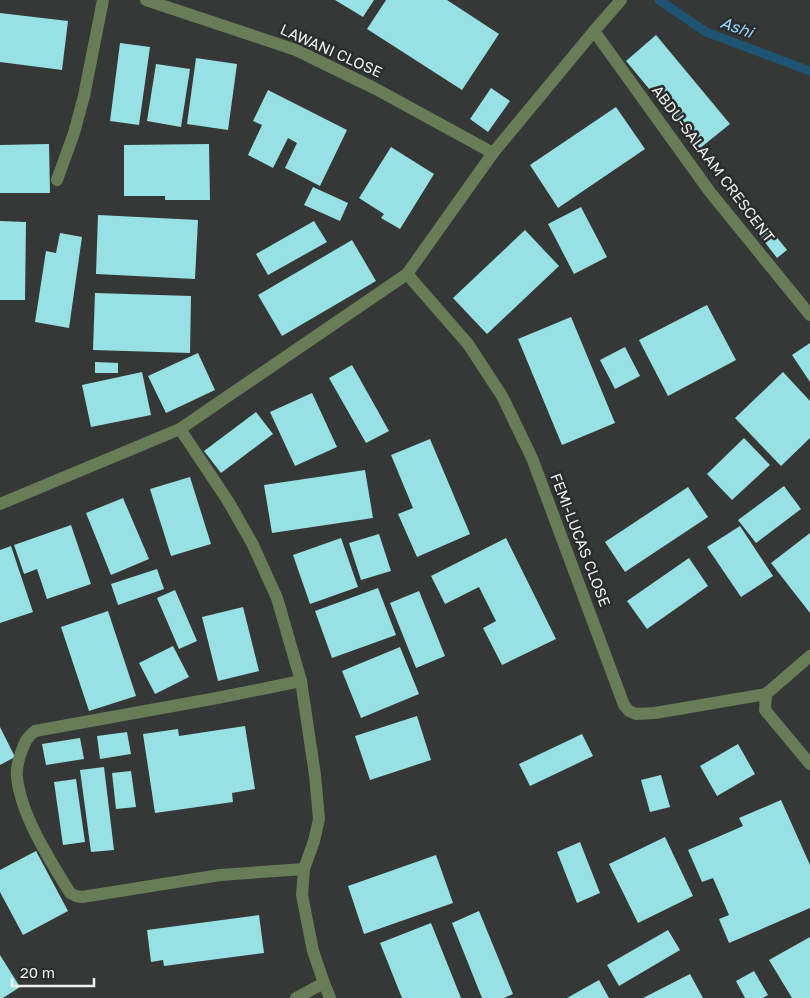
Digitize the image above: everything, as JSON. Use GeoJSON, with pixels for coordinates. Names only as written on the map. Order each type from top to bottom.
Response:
{"type":"FeatureCollection","features":[{"type":"Feature","properties":{"kind":"street"},"geometry":{"type":"LineString","coordinates":[[57,180],[74,133],[84,96],[103,0]]}},
{"type":"Feature","properties":{"kind":"street","name":"LAWANI CLOSE"},"geometry":{"type":"LineString","coordinates":[[146,0],[296,50],[376,89],[493,153]]}},
{"type":"Feature","properties":{"kind":"street"},"geometry":{"type":"LineString","coordinates":[[0,504],[180,429],[407,274],[493,153],[621,0]]}},
{"type":"Feature","properties":{"kind":"street","name":"ABDU-SALAAM CRESCENT"},"geometry":{"type":"LineString","coordinates":[[594,31],[710,192],[810,315]]}},
{"type":"Feature","properties":{"kind":"street","name":"FEMI-LUCAS CLOSE"},"geometry":{"type":"LineString","coordinates":[[407,274],[468,344],[502,396],[532,458],[624,705],[629,711],[636,714],[655,713],[766,694]]}},
{"type":"Feature","properties":{"kind":"street"},"geometry":{"type":"LineString","coordinates":[[180,429],[228,501],[252,544],[277,598],[301,681],[315,774],[319,819],[314,841],[304,869],[302,895],[314,951],[330,998]]}},
{"type":"Feature","properties":{"kind":"street"},"geometry":{"type":"LineString","coordinates":[[810,656],[766,694],[765,710],[810,764]]}},
{"type":"Feature","properties":{"kind":"street"},"geometry":{"type":"LineString","coordinates":[[301,681],[34,731],[27,738],[20,755],[17,776],[33,827],[70,893],[76,896],[82,897],[220,874],[304,869]]}},
{"type":"Feature","properties":{"kind":"street"},"geometry":{"type":"LineString","coordinates":[[296,998],[324,983]]}},
{"type":"Feature","properties":{"kind":"building"},"geometry":{"type":"Polygon","coordinates":[[[335,0],[374,0],[363,17],[335,0]]]}},
{"type":"Feature","properties":{"kind":"building"},"geometry":{"type":"Polygon","coordinates":[[[386,0],[447,0],[499,34],[462,90],[367,29],[386,0]]]}},
{"type":"Feature","properties":{"kind":"building"},"geometry":{"type":"Polygon","coordinates":[[[0,13],[68,21],[62,70],[0,62],[0,13]]]}},
{"type":"Feature","properties":{"kind":"building"},"geometry":{"type":"Polygon","coordinates":[[[656,35],[730,124],[699,149],[626,61],[656,35]]]}},
{"type":"Feature","properties":{"kind":"building"},"geometry":{"type":"Polygon","coordinates":[[[120,43],[150,47],[139,125],[110,121],[120,43]]]}},
{"type":"Feature","properties":{"kind":"building"},"geometry":{"type":"Polygon","coordinates":[[[196,58],[237,64],[228,130],[187,124],[196,58]]]}},
{"type":"Feature","properties":{"kind":"building"},"geometry":{"type":"Polygon","coordinates":[[[156,64],[190,69],[181,127],[147,121],[156,64]]]}},
{"type":"Feature","properties":{"kind":"building"},"geometry":{"type":"Polygon","coordinates":[[[491,88],[510,101],[488,132],[470,119],[491,88]]]}},
{"type":"Feature","properties":{"kind":"building"},"geometry":{"type":"Polygon","coordinates":[[[268,90],[347,130],[320,186],[285,168],[297,143],[288,138],[273,168],[248,155],[262,125],[253,121],[268,90]]]}},
{"type":"Feature","properties":{"kind":"building"},"geometry":{"type":"Polygon","coordinates":[[[616,107],[645,149],[558,208],[530,165],[616,107]]]}},
{"type":"Feature","properties":{"kind":"building"},"geometry":{"type":"Polygon","coordinates":[[[49,144],[50,193],[0,193],[0,145],[49,144]]]}},
{"type":"Feature","properties":{"kind":"building"},"geometry":{"type":"Polygon","coordinates":[[[209,144],[210,200],[165,200],[165,196],[124,196],[124,145],[209,144]]]}},
{"type":"Feature","properties":{"kind":"building"},"geometry":{"type":"Polygon","coordinates":[[[391,147],[434,174],[400,229],[381,218],[384,214],[359,198],[391,147]]]}},
{"type":"Feature","properties":{"kind":"building"},"geometry":{"type":"Polygon","coordinates":[[[313,187],[348,203],[340,221],[304,205],[313,187]]]}},
{"type":"Feature","properties":{"kind":"building"},"geometry":{"type":"Polygon","coordinates":[[[581,207],[607,257],[574,274],[548,224],[581,207]]]}},
{"type":"Feature","properties":{"kind":"building"},"geometry":{"type":"Polygon","coordinates":[[[98,215],[198,220],[195,279],[96,274],[98,215]]]}},
{"type":"Feature","properties":{"kind":"building"},"geometry":{"type":"Polygon","coordinates":[[[0,221],[26,222],[25,300],[0,300],[0,221]]]}},
{"type":"Feature","properties":{"kind":"building"},"geometry":{"type":"Polygon","coordinates":[[[314,221],[327,242],[268,275],[256,254],[314,221]]]}},
{"type":"Feature","properties":{"kind":"building"},"geometry":{"type":"Polygon","coordinates":[[[766,224],[787,250],[777,258],[757,232],[766,224]]]}},
{"type":"Feature","properties":{"kind":"building"},"geometry":{"type":"Polygon","coordinates":[[[525,230],[559,266],[487,334],[453,298],[525,230]]]}},
{"type":"Feature","properties":{"kind":"building"},"geometry":{"type":"Polygon","coordinates":[[[60,233],[82,237],[69,328],[35,322],[46,251],[56,253],[60,233]]]}},
{"type":"Feature","properties":{"kind":"building"},"geometry":{"type":"Polygon","coordinates":[[[352,240],[376,281],[282,336],[258,295],[352,240]]]}},
{"type":"Feature","properties":{"kind":"building"},"geometry":{"type":"Polygon","coordinates":[[[95,293],[191,296],[190,353],[93,350],[95,293]]]}},
{"type":"Feature","properties":{"kind":"building"},"geometry":{"type":"Polygon","coordinates":[[[707,305],[736,360],[668,396],[639,340],[707,305]]]}},
{"type":"Feature","properties":{"kind":"building"},"geometry":{"type":"Polygon","coordinates":[[[571,317],[615,423],[562,445],[518,339],[571,317]]]}},
{"type":"Feature","properties":{"kind":"building"},"geometry":{"type":"Polygon","coordinates":[[[810,343],[810,382],[792,355],[810,343]]]}},
{"type":"Feature","properties":{"kind":"building"},"geometry":{"type":"Polygon","coordinates":[[[625,347],[640,376],[615,389],[600,360],[625,347]]]}},
{"type":"Feature","properties":{"kind":"building"},"geometry":{"type":"Polygon","coordinates":[[[198,353],[215,390],[166,413],[148,376],[198,353]]]}},
{"type":"Feature","properties":{"kind":"building"},"geometry":{"type":"Polygon","coordinates":[[[95,362],[118,363],[118,373],[95,373],[95,362]]]}},
{"type":"Feature","properties":{"kind":"building"},"geometry":{"type":"Polygon","coordinates":[[[352,365],[389,431],[366,443],[329,378],[352,365]]]}},
{"type":"Feature","properties":{"kind":"building"},"geometry":{"type":"Polygon","coordinates":[[[142,372],[151,415],[91,427],[82,385],[142,372]]]}},
{"type":"Feature","properties":{"kind":"building"},"geometry":{"type":"Polygon","coordinates":[[[783,372],[810,401],[810,438],[781,466],[735,418],[783,372]]]}},
{"type":"Feature","properties":{"kind":"building"},"geometry":{"type":"Polygon","coordinates":[[[312,393],[337,447],[295,466],[270,412],[312,393]]]}},
{"type":"Feature","properties":{"kind":"building"},"geometry":{"type":"Polygon","coordinates":[[[256,412],[273,434],[221,473],[204,451],[256,412]]]}},
{"type":"Feature","properties":{"kind":"building"},"geometry":{"type":"Polygon","coordinates":[[[744,438],[770,465],[732,500],[707,474],[744,438]]]}},
{"type":"Feature","properties":{"kind":"building"},"geometry":{"type":"Polygon","coordinates":[[[430,439],[470,534],[417,557],[398,514],[413,508],[391,455],[430,439]]]}},
{"type":"Feature","properties":{"kind":"building"},"geometry":{"type":"Polygon","coordinates":[[[365,470],[373,518],[272,533],[264,485],[365,470]]]}},
{"type":"Feature","properties":{"kind":"building"},"geometry":{"type":"Polygon","coordinates":[[[190,477],[211,544],[171,556],[150,489],[190,477]]]}},
{"type":"Feature","properties":{"kind":"building"},"geometry":{"type":"Polygon","coordinates":[[[784,486],[801,509],[756,543],[738,520],[784,486]]]}},
{"type":"Feature","properties":{"kind":"building"},"geometry":{"type":"Polygon","coordinates":[[[688,487],[708,517],[625,572],[605,542],[688,487]]]}},
{"type":"Feature","properties":{"kind":"building"},"geometry":{"type":"Polygon","coordinates":[[[123,498],[149,559],[111,575],[86,513],[123,498]]]}},
{"type":"Feature","properties":{"kind":"building"},"geometry":{"type":"Polygon","coordinates":[[[71,525],[91,584],[47,599],[37,569],[24,574],[14,545],[71,525]]]}},
{"type":"Feature","properties":{"kind":"building"},"geometry":{"type":"Polygon","coordinates":[[[740,526],[773,576],[741,597],[707,547],[740,526]]]}},
{"type":"Feature","properties":{"kind":"building"},"geometry":{"type":"Polygon","coordinates":[[[810,533],[810,613],[771,563],[810,533]]]}},
{"type":"Feature","properties":{"kind":"building"},"geometry":{"type":"Polygon","coordinates":[[[379,534],[391,571],[361,580],[349,543],[379,534]]]}},
{"type":"Feature","properties":{"kind":"building"},"geometry":{"type":"Polygon","coordinates":[[[341,538],[358,587],[310,604],[293,555],[341,538]]]}},
{"type":"Feature","properties":{"kind":"building"},"geometry":{"type":"Polygon","coordinates":[[[506,538],[556,639],[502,665],[483,628],[496,621],[479,587],[445,604],[431,576],[506,538]]]}},
{"type":"Feature","properties":{"kind":"building"},"geometry":{"type":"Polygon","coordinates":[[[11,546],[33,612],[0,623],[0,550],[11,546]]]}},
{"type":"Feature","properties":{"kind":"building"},"geometry":{"type":"Polygon","coordinates":[[[689,558],[708,586],[647,629],[627,601],[689,558]]]}},
{"type":"Feature","properties":{"kind":"building"},"geometry":{"type":"Polygon","coordinates":[[[157,569],[164,589],[118,605],[111,584],[157,569]]]}},
{"type":"Feature","properties":{"kind":"building"},"geometry":{"type":"Polygon","coordinates":[[[378,588],[396,635],[332,658],[315,611],[378,588]]]}},
{"type":"Feature","properties":{"kind":"building"},"geometry":{"type":"Polygon","coordinates":[[[175,590],[197,641],[179,649],[157,598],[175,590]]]}},
{"type":"Feature","properties":{"kind":"building"},"geometry":{"type":"Polygon","coordinates":[[[419,591],[445,656],[416,668],[390,603],[419,591]]]}},
{"type":"Feature","properties":{"kind":"building"},"geometry":{"type":"Polygon","coordinates":[[[243,607],[259,671],[218,681],[202,617],[243,607]]]}},
{"type":"Feature","properties":{"kind":"building"},"geometry":{"type":"Polygon","coordinates":[[[108,611],[136,696],[89,711],[61,627],[108,611]]]}},
{"type":"Feature","properties":{"kind":"building"},"geometry":{"type":"Polygon","coordinates":[[[173,646],[189,677],[155,694],[139,663],[173,646]]]}},
{"type":"Feature","properties":{"kind":"building"},"geometry":{"type":"Polygon","coordinates":[[[400,647],[419,694],[361,718],[342,671],[400,647]]]}},
{"type":"Feature","properties":{"kind":"building"},"geometry":{"type":"Polygon","coordinates":[[[417,716],[431,760],[370,780],[355,736],[417,716]]]}},
{"type":"Feature","properties":{"kind":"building"},"geometry":{"type":"Polygon","coordinates":[[[245,726],[255,789],[232,793],[233,802],[155,813],[143,734],[178,729],[179,736],[245,726]]]}},
{"type":"Feature","properties":{"kind":"building"},"geometry":{"type":"Polygon","coordinates":[[[0,727],[15,757],[0,765],[0,727]]]}},
{"type":"Feature","properties":{"kind":"building"},"geometry":{"type":"Polygon","coordinates":[[[127,732],[131,754],[100,759],[97,736],[127,732]]]}},
{"type":"Feature","properties":{"kind":"building"},"geometry":{"type":"Polygon","coordinates":[[[582,734],[593,756],[530,786],[519,764],[582,734]]]}},
{"type":"Feature","properties":{"kind":"building"},"geometry":{"type":"Polygon","coordinates":[[[80,738],[84,759],[46,765],[42,744],[80,738]]]}},
{"type":"Feature","properties":{"kind":"building"},"geometry":{"type":"Polygon","coordinates":[[[738,744],[755,774],[717,796],[700,766],[738,744]]]}},
{"type":"Feature","properties":{"kind":"building"},"geometry":{"type":"Polygon","coordinates":[[[104,767],[114,850],[91,852],[80,770],[104,767]]]}},
{"type":"Feature","properties":{"kind":"building"},"geometry":{"type":"Polygon","coordinates":[[[131,771],[136,807],[116,809],[112,773],[131,771]]]}},
{"type":"Feature","properties":{"kind":"building"},"geometry":{"type":"Polygon","coordinates":[[[661,775],[670,807],[650,812],[641,780],[661,775]]]}},
{"type":"Feature","properties":{"kind":"building"},"geometry":{"type":"Polygon","coordinates":[[[76,779],[85,842],[63,845],[54,782],[76,779]]]}},
{"type":"Feature","properties":{"kind":"building"},"geometry":{"type":"Polygon","coordinates":[[[781,800],[810,865],[810,908],[729,943],[719,919],[729,915],[713,878],[702,882],[688,850],[743,826],[739,818],[781,800]]]}},
{"type":"Feature","properties":{"kind":"building"},"geometry":{"type":"Polygon","coordinates":[[[665,837],[693,896],[638,923],[609,864],[665,837]]]}},
{"type":"Feature","properties":{"kind":"building"},"geometry":{"type":"Polygon","coordinates":[[[580,842],[600,893],[577,903],[557,852],[580,842]]]}},
{"type":"Feature","properties":{"kind":"building"},"geometry":{"type":"Polygon","coordinates":[[[36,851],[68,911],[23,935],[0,892],[0,870],[36,851]]]}},
{"type":"Feature","properties":{"kind":"building"},"geometry":{"type":"Polygon","coordinates":[[[436,855],[453,903],[364,934],[348,886],[436,855]]]}},
{"type":"Feature","properties":{"kind":"building"},"geometry":{"type":"Polygon","coordinates":[[[479,911],[513,994],[504,998],[482,998],[452,923],[479,911]]]}},
{"type":"Feature","properties":{"kind":"building"},"geometry":{"type":"Polygon","coordinates":[[[259,915],[264,953],[164,966],[163,960],[151,962],[147,930],[259,915]]]}},
{"type":"Feature","properties":{"kind":"building"},"geometry":{"type":"Polygon","coordinates":[[[431,923],[461,998],[402,998],[380,943],[431,923]]]}},
{"type":"Feature","properties":{"kind":"building"},"geometry":{"type":"Polygon","coordinates":[[[668,930],[680,950],[619,986],[607,965],[668,930]]]}},
{"type":"Feature","properties":{"kind":"building"},"geometry":{"type":"Polygon","coordinates":[[[810,937],[810,998],[792,998],[769,960],[810,937]]]}},
{"type":"Feature","properties":{"kind":"building"},"geometry":{"type":"Polygon","coordinates":[[[0,955],[20,987],[3,998],[0,998],[0,955]]]}},
{"type":"Feature","properties":{"kind":"building"},"geometry":{"type":"Polygon","coordinates":[[[754,971],[768,995],[763,998],[745,998],[736,981],[754,971]]]}},
{"type":"Feature","properties":{"kind":"building"},"geometry":{"type":"Polygon","coordinates":[[[690,974],[703,998],[643,998],[690,974]]]}},
{"type":"Feature","properties":{"kind":"building"},"geometry":{"type":"Polygon","coordinates":[[[599,980],[609,998],[567,998],[599,980]]]}},
{"type":"Feature","properties":{"kind":"waterway","name":"Ashi"},"geometry":{"type":"LineString","coordinates":[[659,0],[706,32],[810,71]]}}]}
